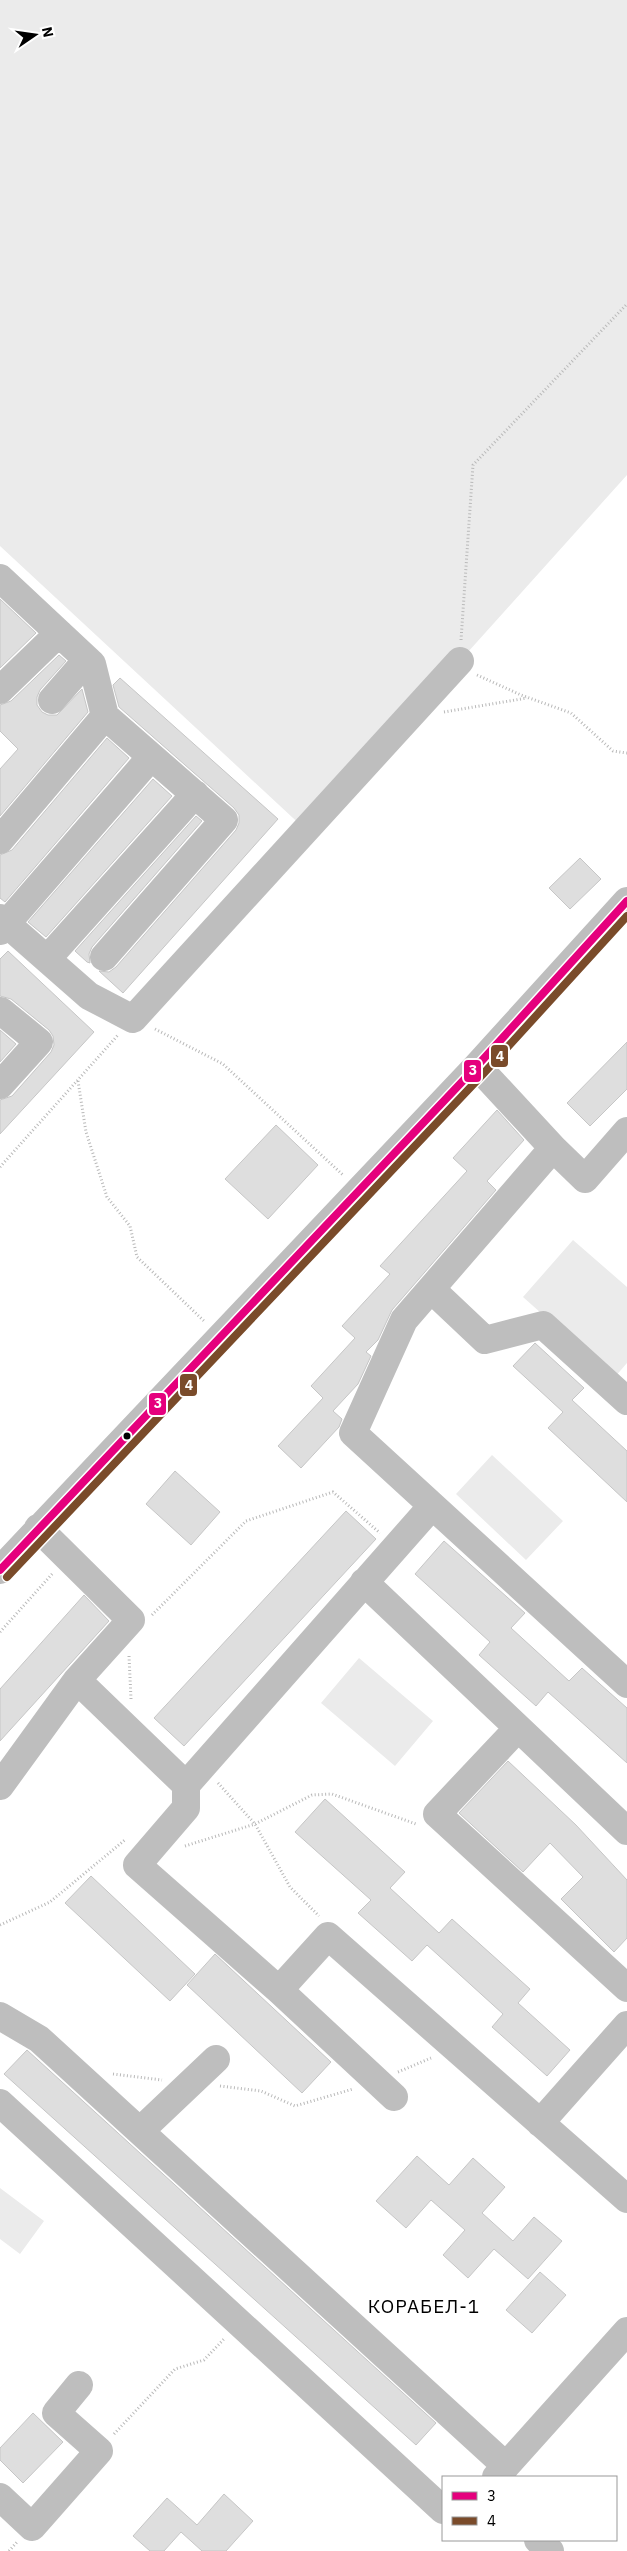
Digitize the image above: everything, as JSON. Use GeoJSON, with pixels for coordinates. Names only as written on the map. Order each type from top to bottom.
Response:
{"type":"FeatureCollection","features":[{"type":"Feature","properties":{"kind":"street"},"geometry":{"type":"LineString","coordinates":[[5,592],[59,633],[92,664],[105,716],[224,820],[104,957]]}},
{"type":"Feature","properties":{"kind":"street"},"geometry":{"type":"LineString","coordinates":[[0,690],[59,633]]}},
{"type":"Feature","properties":{"kind":"street"},"geometry":{"type":"LineString","coordinates":[[52,700],[87,660]]}},
{"type":"Feature","properties":{"kind":"street"},"geometry":{"type":"LineString","coordinates":[[151,756],[2,925],[47,959],[89,996],[133,1019],[460,661]]}},
{"type":"Feature","properties":{"kind":"street"},"geometry":{"type":"LineString","coordinates":[[0,840],[105,716]]}},
{"type":"Feature","properties":{"kind":"street"},"geometry":{"type":"LineString","coordinates":[[47,959],[195,794]]}},
{"type":"Feature","properties":{"kind":"street"},"geometry":{"type":"LineString","coordinates":[[0,1570],[476,1066],[627,901]]}},
{"type":"Feature","properties":{"kind":"street"},"geometry":{"type":"LineString","coordinates":[[0,1012],[2,1011],[39,1042],[0,1086]]}},
{"type":"Feature","properties":{"kind":"street"},"geometry":{"type":"LineString","coordinates":[[476,1066],[553,1148],[585,1179],[627,1130]]}},
{"type":"Feature","properties":{"kind":"street"},"geometry":{"type":"LineString","coordinates":[[553,1148],[404,1320],[353,1433],[627,1684]]}},
{"type":"Feature","properties":{"kind":"street"},"geometry":{"type":"LineString","coordinates":[[431,1290],[485,1340],[543,1325],[626,1399]]}},
{"type":"Feature","properties":{"kind":"street"},"geometry":{"type":"LineString","coordinates":[[394,2097],[279,1990],[136,1865],[186,1808],[195,1775],[432,1506]]}},
{"type":"Feature","properties":{"kind":"street"},"geometry":{"type":"LineString","coordinates":[[0,1786],[77,1680],[131,1620],[38,1528]]}},
{"type":"Feature","properties":{"kind":"street"},"geometry":{"type":"LineString","coordinates":[[364,1582],[627,1831]]}},
{"type":"Feature","properties":{"kind":"street"},"geometry":{"type":"LineString","coordinates":[[77,1680],[195,1775]]}},
{"type":"Feature","properties":{"kind":"street"},"geometry":{"type":"LineString","coordinates":[[518,1728],[437,1814],[624,1979]]}},
{"type":"Feature","properties":{"kind":"street"},"geometry":{"type":"LineString","coordinates":[[279,1990],[328,1936],[627,2199]]}},
{"type":"Feature","properties":{"kind":"street"},"geometry":{"type":"LineString","coordinates":[[0,2016],[39,2039],[140,2131],[501,2472],[627,2331]]}},
{"type":"Feature","properties":{"kind":"street"},"geometry":{"type":"LineString","coordinates":[[540,2123],[622,2043]]}},
{"type":"Feature","properties":{"kind":"street"},"geometry":{"type":"LineString","coordinates":[[140,2131],[216,2059]]}},
{"type":"Feature","properties":{"kind":"street"},"geometry":{"type":"LineString","coordinates":[[0,2103],[442,2509]]}},
{"type":"Feature","properties":{"kind":"street"},"geometry":{"type":"LineString","coordinates":[[0,2497],[32,2527],[99,2451],[56,2413],[79,2385]]}},
{"type":"Feature","properties":{"kind":"street"},"geometry":{"type":"LineString","coordinates":[[539,2541],[550,2551]]}},
{"type":"Feature","properties":{"kind":"path"},"geometry":{"type":"LineString","coordinates":[[627,304],[473,465],[460,661],[483,680],[528,698],[571,712],[613,751],[627,753]]}},
{"type":"Feature","properties":{"kind":"path"},"geometry":{"type":"LineString","coordinates":[[407,719],[528,698]]}},
{"type":"Feature","properties":{"kind":"path"},"geometry":{"type":"LineString","coordinates":[[0,1167],[133,1019],[223,1064],[285,1124],[359,1190]]}},
{"type":"Feature","properties":{"kind":"path"},"geometry":{"type":"LineString","coordinates":[[78,1080],[86,1132],[104,1188],[107,1197],[130,1226],[137,1257],[220,1336]]}},
{"type":"Feature","properties":{"kind":"path"},"geometry":{"type":"LineString","coordinates":[[145,1621],[246,1521],[333,1492],[384,1537]]}},
{"type":"Feature","properties":{"kind":"path"},"geometry":{"type":"LineString","coordinates":[[0,1632],[68,1557]]}},
{"type":"Feature","properties":{"kind":"path"},"geometry":{"type":"LineString","coordinates":[[129,1646],[131,1709]]}},
{"type":"Feature","properties":{"kind":"path"},"geometry":{"type":"LineString","coordinates":[[195,1775],[255,1824]]}},
{"type":"Feature","properties":{"kind":"path"},"geometry":{"type":"LineString","coordinates":[[176,1848],[255,1824],[312,1795],[332,1794],[434,1831],[446,1822]]}},
{"type":"Feature","properties":{"kind":"path"},"geometry":{"type":"LineString","coordinates":[[0,1926],[50,1902],[132,1835]]}},
{"type":"Feature","properties":{"kind":"path"},"geometry":{"type":"LineString","coordinates":[[104,1858],[136,1865]]}},
{"type":"Feature","properties":{"kind":"path"},"geometry":{"type":"LineString","coordinates":[[99,2451],[175,2369],[204,2360],[240,2323]]}},
{"type":"Feature","properties":{"kind":"shaded area"},"geometry":{"type":"Polygon","coordinates":[[[0,0],[627,0],[627,475],[307,831],[0,546],[0,0]]]}},
{"type":"Feature","properties":{"kind":"shaded area"},"geometry":{"type":"Polygon","coordinates":[[[573,1240],[627,1287],[627,1363],[614,1378],[523,1297],[573,1240]]]}},
{"type":"Feature","properties":{"kind":"shaded area"},"geometry":{"type":"Polygon","coordinates":[[[492,1455],[563,1521],[526,1560],[456,1494],[492,1455]]]}},
{"type":"Feature","properties":{"kind":"shaded area"},"geometry":{"type":"Polygon","coordinates":[[[359,1658],[433,1721],[395,1766],[321,1703],[359,1658]]]}},
{"type":"Feature","properties":{"kind":"shaded area"},"geometry":{"type":"Polygon","coordinates":[[[0,2188],[44,2221],[20,2254],[0,2239],[0,2188]]]}},
{"type":"Feature","properties":{"kind":"building"},"geometry":{"type":"Polygon","coordinates":[[[0,599],[36,633],[0,668],[0,599]]]}},
{"type":"Feature","properties":{"kind":"building"},"geometry":{"type":"Polygon","coordinates":[[[59,655],[66,661],[40,690],[37,697],[37,705],[42,712],[48,715],[57,715],[82,689],[88,712],[0,816],[0,769],[18,749],[0,731],[0,705],[11,701],[59,655]]]}},
{"type":"Feature","properties":{"kind":"building"},"geometry":{"type":"Polygon","coordinates":[[[120,678],[278,819],[123,993],[99,971],[109,972],[116,967],[236,830],[239,823],[239,815],[234,808],[119,707],[113,685],[120,678]]]}},
{"type":"Feature","properties":{"kind":"building"},"geometry":{"type":"Polygon","coordinates":[[[107,738],[129,758],[5,902],[0,898],[0,855],[12,850],[107,738]]]}},
{"type":"Feature","properties":{"kind":"building"},"geometry":{"type":"Polygon","coordinates":[[[153,779],[172,796],[46,937],[28,922],[153,779]]]}},
{"type":"Feature","properties":{"kind":"building"},"geometry":{"type":"Polygon","coordinates":[[[196,816],[202,821],[92,947],[89,954],[90,963],[87,962],[75,951],[196,816]]]}},
{"type":"Feature","properties":{"kind":"building"},"geometry":{"type":"Polygon","coordinates":[[[580,858],[601,879],[570,909],[549,888],[580,858]]]}},
{"type":"Feature","properties":{"kind":"building"},"geometry":{"type":"Polygon","coordinates":[[[8,951],[94,1032],[0,1134],[0,1100],[12,1096],[51,1052],[54,1045],[53,1036],[49,1030],[11,999],[0,996],[0,959],[8,951]]]}},
{"type":"Feature","properties":{"kind":"building"},"geometry":{"type":"Polygon","coordinates":[[[0,1030],[16,1044],[0,1062],[0,1030]]]}},
{"type":"Feature","properties":{"kind":"building"},"geometry":{"type":"Polygon","coordinates":[[[627,1042],[627,1089],[590,1126],[567,1103],[627,1042]]]}},
{"type":"Feature","properties":{"kind":"building"},"geometry":{"type":"Polygon","coordinates":[[[497,1110],[524,1140],[487,1181],[496,1190],[392,1310],[378,1340],[366,1352],[371,1356],[358,1384],[333,1411],[342,1419],[339,1427],[301,1468],[278,1446],[323,1398],[311,1386],[355,1338],[342,1326],[390,1274],[380,1266],[467,1171],[453,1158],[497,1110]]]}},
{"type":"Feature","properties":{"kind":"building"},"geometry":{"type":"Polygon","coordinates":[[[276,1125],[318,1165],[268,1219],[225,1179],[276,1125]]]}},
{"type":"Feature","properties":{"kind":"building"},"geometry":{"type":"Polygon","coordinates":[[[535,1343],[584,1388],[572,1400],[627,1451],[627,1502],[548,1428],[563,1412],[513,1366],[535,1343]]]}},
{"type":"Feature","properties":{"kind":"building"},"geometry":{"type":"Polygon","coordinates":[[[175,1471],[220,1512],[191,1545],[146,1504],[175,1471]]]}},
{"type":"Feature","properties":{"kind":"building"},"geometry":{"type":"Polygon","coordinates":[[[346,1511],[376,1539],[184,1746],[154,1718],[346,1511]]]}},
{"type":"Feature","properties":{"kind":"building"},"geometry":{"type":"Polygon","coordinates":[[[444,1541],[525,1613],[511,1628],[569,1681],[582,1668],[627,1708],[627,1763],[548,1692],[536,1706],[479,1655],[490,1642],[415,1574],[444,1541]]]}},
{"type":"Feature","properties":{"kind":"building"},"geometry":{"type":"Polygon","coordinates":[[[84,1595],[109,1621],[0,1741],[0,1689],[84,1595]]]}},
{"type":"Feature","properties":{"kind":"building"},"geometry":{"type":"Polygon","coordinates":[[[508,1761],[576,1825],[627,1880],[627,1938],[614,1952],[561,1899],[583,1877],[550,1843],[523,1872],[459,1813],[508,1761]]]}},
{"type":"Feature","properties":{"kind":"building"},"geometry":{"type":"Polygon","coordinates":[[[325,1799],[405,1872],[390,1888],[439,1933],[452,1919],[530,1989],[518,2003],[570,2050],[547,2076],[492,2027],[503,2014],[427,1945],[412,1961],[358,1913],[371,1900],[295,1832],[325,1799]]]}},
{"type":"Feature","properties":{"kind":"building"},"geometry":{"type":"Polygon","coordinates":[[[91,1876],[195,1974],[170,2001],[65,1903],[91,1876]]]}},
{"type":"Feature","properties":{"kind":"building"},"geometry":{"type":"Polygon","coordinates":[[[215,1954],[331,2062],[302,2093],[187,1985],[215,1954]]]}},
{"type":"Feature","properties":{"kind":"building"},"geometry":{"type":"Polygon","coordinates":[[[27,2050],[436,2423],[416,2445],[4,2074],[27,2050]]]}},
{"type":"Feature","properties":{"kind":"building"},"geometry":{"type":"Polygon","coordinates":[[[417,2156],[449,2185],[473,2158],[505,2187],[482,2213],[513,2241],[534,2217],[562,2241],[528,2279],[494,2249],[468,2278],[443,2255],[465,2230],[431,2200],[406,2228],[376,2201],[417,2156]]]}},
{"type":"Feature","properties":{"kind":"building"},"geometry":{"type":"Polygon","coordinates":[[[540,2272],[566,2295],[532,2333],[506,2310],[540,2272]]]}},
{"type":"Feature","properties":{"kind":"building"},"geometry":{"type":"Polygon","coordinates":[[[33,2413],[63,2442],[23,2483],[0,2460],[0,2448],[33,2413]]]}},
{"type":"Feature","properties":{"kind":"building"},"geometry":{"type":"Polygon","coordinates":[[[224,2494],[253,2521],[226,2551],[202,2551],[181,2532],[164,2551],[150,2551],[133,2536],[167,2498],[197,2525],[224,2494]]]}},
{"type":"Feature","properties":{"kind":"transit line","name":"3"},"geometry":{"type":"LineString","coordinates":[[0,1570],[477,1066],[627,901]]}},
{"type":"Feature","properties":{"kind":"transit line","name":"4"},"geometry":{"type":"LineString","coordinates":[[7,1577],[484,1073],[627,916]]}},
{"type":"Feature","properties":{"kind":"district","name":"КОРАБЕЛ-1"},"geometry":{"type":"Point","coordinates":[424,2306]}}]}
